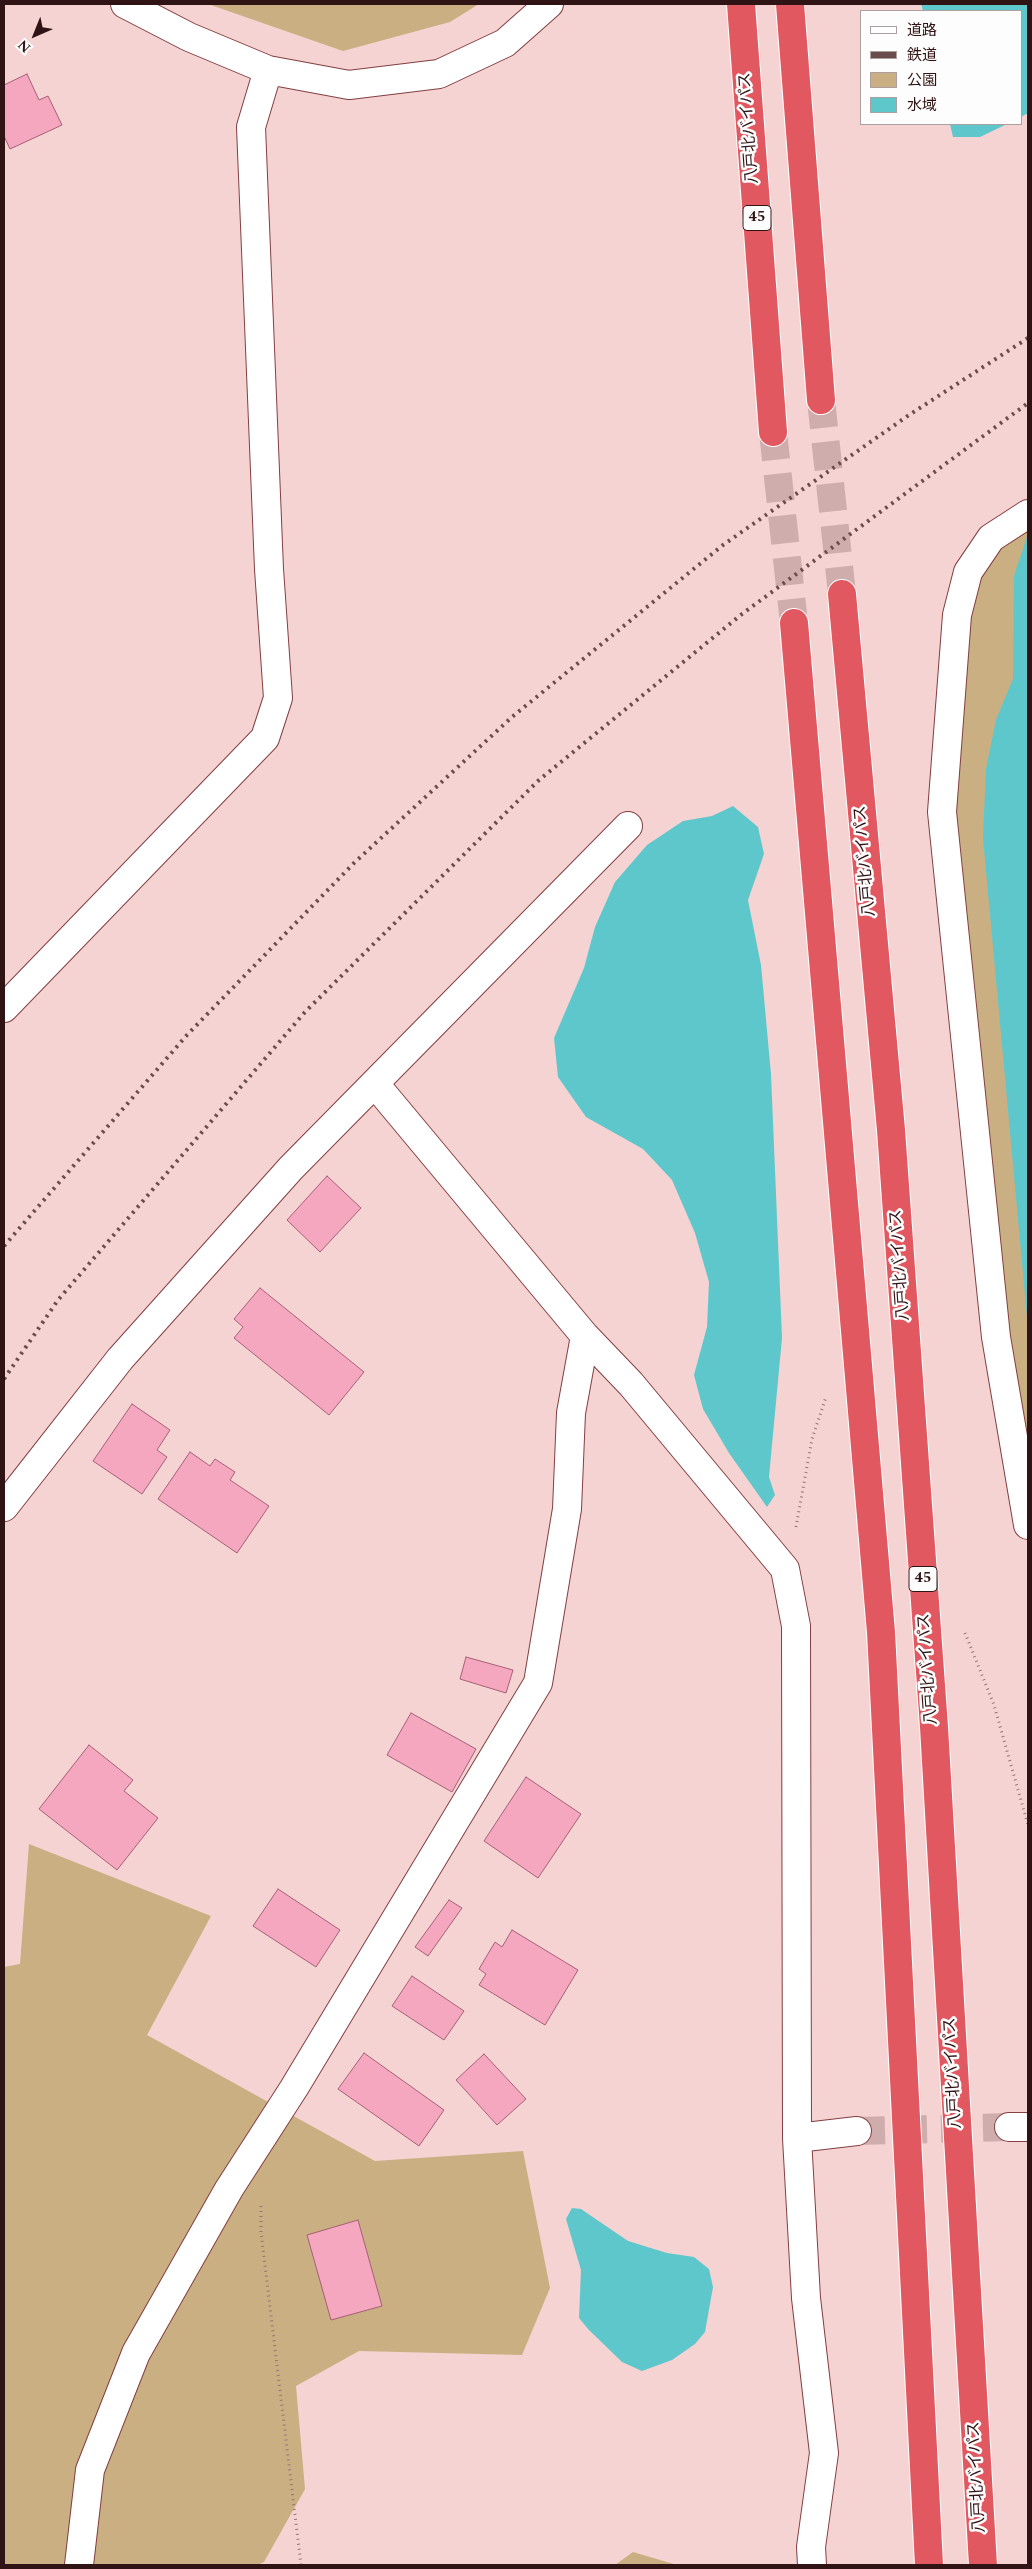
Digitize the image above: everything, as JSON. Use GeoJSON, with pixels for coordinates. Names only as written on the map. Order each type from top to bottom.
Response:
{"type":"FeatureCollection","features":[{"type":"Feature","properties":{"kind":"highway","name":"八戸北バイパス"},"geometry":{"type":"LineString","coordinates":[[741,4],[774,432]]}},
{"type":"Feature","properties":{"kind":"highway"},"geometry":{"type":"LineString","coordinates":[[790,4],[821,400]]}},
{"type":"Feature","properties":{"kind":"highway","name":"八戸北バイパス"},"geometry":{"type":"LineString","coordinates":[[842,594],[891,1130],[931,1687],[983,2565]]}},
{"type":"Feature","properties":{"kind":"highway"},"geometry":{"type":"LineString","coordinates":[[794,623],[880,1632],[929,2565]]}},
{"type":"Feature","properties":{"kind":"street"},"geometry":{"type":"LineString","coordinates":[[125,4],[189,37],[268,70],[349,85],[439,74],[505,43],[549,4]]}},
{"type":"Feature","properties":{"kind":"street"},"geometry":{"type":"LineString","coordinates":[[4,1008],[265,738],[278,698],[269,569],[250,127],[268,70]]}},
{"type":"Feature","properties":{"kind":"street"},"geometry":{"type":"LineString","coordinates":[[1028,514],[991,538],[968,572],[957,615],[942,812],[996,1337],[1028,1525]]}},
{"type":"Feature","properties":{"kind":"street"},"geometry":{"type":"LineString","coordinates":[[4,1507],[120,1359],[290,1168],[628,826]]}},
{"type":"Feature","properties":{"kind":"street"},"geometry":{"type":"LineString","coordinates":[[375,1084],[586,1336],[631,1384],[785,1569],[796,1626],[797,2138],[806,2298],[824,2453],[811,2547],[812,2565]]}},
{"type":"Feature","properties":{"kind":"street"},"geometry":{"type":"LineString","coordinates":[[79,2565],[90,2470],[136,2353],[229,2189],[299,2079],[538,1683],[567,1509],[571,1413],[586,1336]]}},
{"type":"Feature","properties":{"kind":"street"},"geometry":{"type":"LineString","coordinates":[[797,2138],[857,2131]]}},
{"type":"Feature","properties":{"kind":"path"},"geometry":{"type":"LineString","coordinates":[[785,1569],[793,1552],[812,1439],[828,1388]]}},
{"type":"Feature","properties":{"kind":"path"},"geometry":{"type":"LineString","coordinates":[[965,1633],[994,1705],[1028,1825]]}},
{"type":"Feature","properties":{"kind":"path"},"geometry":{"type":"LineString","coordinates":[[260,2202],[261,2232],[301,2565]]}},
{"type":"Feature","properties":{"kind":"green space"},"geometry":{"type":"Polygon","coordinates":[[[208,4],[479,4],[450,22],[343,51],[208,4]]]}},
{"type":"Feature","properties":{"kind":"green space"},"geometry":{"type":"Polygon","coordinates":[[[1028,514],[1028,1525],[942,812],[957,615],[991,538],[1028,514]]]}},
{"type":"Feature","properties":{"kind":"green space"},"geometry":{"type":"Polygon","coordinates":[[[29,1844],[211,1916],[147,2035],[375,2161],[523,2151],[550,2288],[522,2355],[359,2351],[296,2386],[305,2489],[264,2562],[257,2565],[4,2565],[4,1967],[20,1964],[29,1844]]]}},
{"type":"Feature","properties":{"kind":"green space"},"geometry":{"type":"Polygon","coordinates":[[[633,2552],[677,2565],[615,2565],[633,2552]]]}},
{"type":"Feature","properties":{"kind":"water"},"geometry":{"type":"Polygon","coordinates":[[[921,4],[1028,4],[1028,113],[1022,116],[1022,10],[923,10],[921,4]]]}},
{"type":"Feature","properties":{"kind":"water"},"geometry":{"type":"Polygon","coordinates":[[[950,125],[1005,125],[980,137],[953,137],[950,125]]]}},
{"type":"Feature","properties":{"kind":"water"},"geometry":{"type":"Polygon","coordinates":[[[1028,534],[1028,1328],[983,838],[986,769],[996,720],[1013,679],[1014,576],[1028,534]]]}},
{"type":"Feature","properties":{"kind":"water"},"geometry":{"type":"Polygon","coordinates":[[[733,806],[758,827],[764,854],[748,900],[761,965],[771,1074],[782,1338],[769,1477],[775,1495],[767,1507],[729,1453],[703,1409],[694,1375],[707,1327],[709,1282],[695,1233],[672,1180],[643,1149],[586,1117],[558,1077],[554,1038],[584,968],[595,927],[615,882],[647,845],[683,821],[712,816],[733,806]]]}},
{"type":"Feature","properties":{"kind":"water"},"geometry":{"type":"Polygon","coordinates":[[[572,2208],[581,2209],[628,2241],[667,2253],[694,2257],[709,2269],[713,2287],[705,2332],[695,2344],[672,2360],[642,2371],[622,2362],[588,2329],[579,2318],[581,2270],[566,2219],[572,2208]]]}},
{"type":"Feature","properties":{"kind":"building"},"geometry":{"type":"Polygon","coordinates":[[[27,74],[39,100],[48,96],[62,125],[10,149],[4,136],[4,85],[27,74]]]}},
{"type":"Feature","properties":{"kind":"building"},"geometry":{"type":"Polygon","coordinates":[[[327,1176],[361,1208],[320,1252],[287,1220],[327,1176]]]}},
{"type":"Feature","properties":{"kind":"building"},"geometry":{"type":"Polygon","coordinates":[[[260,1288],[364,1372],[329,1415],[234,1338],[243,1327],[234,1319],[260,1288]]]}},
{"type":"Feature","properties":{"kind":"building"},"geometry":{"type":"Polygon","coordinates":[[[132,1404],[170,1430],[157,1450],[167,1457],[142,1494],[93,1461],[132,1404]]]}},
{"type":"Feature","properties":{"kind":"building"},"geometry":{"type":"Polygon","coordinates":[[[190,1452],[210,1466],[215,1459],[235,1472],[230,1480],[269,1506],[237,1553],[158,1499],[190,1452]]]}},
{"type":"Feature","properties":{"kind":"building"},"geometry":{"type":"Polygon","coordinates":[[[466,1657],[513,1670],[506,1693],[460,1679],[466,1657]]]}},
{"type":"Feature","properties":{"kind":"building"},"geometry":{"type":"Polygon","coordinates":[[[411,1713],[476,1749],[452,1792],[387,1755],[411,1713]]]}},
{"type":"Feature","properties":{"kind":"building"},"geometry":{"type":"Polygon","coordinates":[[[89,1745],[133,1780],[124,1791],[158,1818],[117,1870],[39,1809],[89,1745]]]}},
{"type":"Feature","properties":{"kind":"building"},"geometry":{"type":"Polygon","coordinates":[[[526,1777],[581,1814],[538,1878],[484,1841],[526,1777]]]}},
{"type":"Feature","properties":{"kind":"building"},"geometry":{"type":"Polygon","coordinates":[[[278,1889],[340,1930],[316,1967],[253,1926],[278,1889]]]}},
{"type":"Feature","properties":{"kind":"building"},"geometry":{"type":"Polygon","coordinates":[[[449,1900],[462,1908],[428,1956],[415,1947],[449,1900]]]}},
{"type":"Feature","properties":{"kind":"building"},"geometry":{"type":"Polygon","coordinates":[[[512,1930],[578,1970],[545,2025],[479,1985],[486,1974],[479,1969],[495,1942],[502,1947],[512,1930]]]}},
{"type":"Feature","properties":{"kind":"building"},"geometry":{"type":"Polygon","coordinates":[[[412,1976],[464,2011],[444,2040],[392,2006],[412,1976]]]}},
{"type":"Feature","properties":{"kind":"building"},"geometry":{"type":"Polygon","coordinates":[[[364,2053],[444,2110],[419,2146],[338,2089],[364,2053]]]}},
{"type":"Feature","properties":{"kind":"building"},"geometry":{"type":"Polygon","coordinates":[[[484,2054],[526,2099],[497,2125],[456,2080],[484,2054]]]}},
{"type":"Feature","properties":{"kind":"building"},"geometry":{"type":"Polygon","coordinates":[[[358,2220],[382,2306],[331,2320],[307,2235],[358,2220]]]}},
{"type":"Feature","properties":{"kind":"tunnel"},"geometry":{"type":"LineString","coordinates":[[821,400],[842,594]]}},
{"type":"Feature","properties":{"kind":"tunnel"},"geometry":{"type":"LineString","coordinates":[[773,432],[794,623]]}},
{"type":"Feature","properties":{"kind":"tunnel"},"geometry":{"type":"LineString","coordinates":[[857,2131],[1009,2127]]}},
{"type":"Feature","properties":{"kind":"railway"},"geometry":{"type":"LineString","coordinates":[[4,1246],[187,1035],[354,863],[512,717],[723,545],[909,415],[1028,338]]}},
{"type":"Feature","properties":{"kind":"railway"},"geometry":{"type":"LineString","coordinates":[[4,1379],[58,1300],[305,1012],[539,780],[742,614],[1028,403]]}}]}
